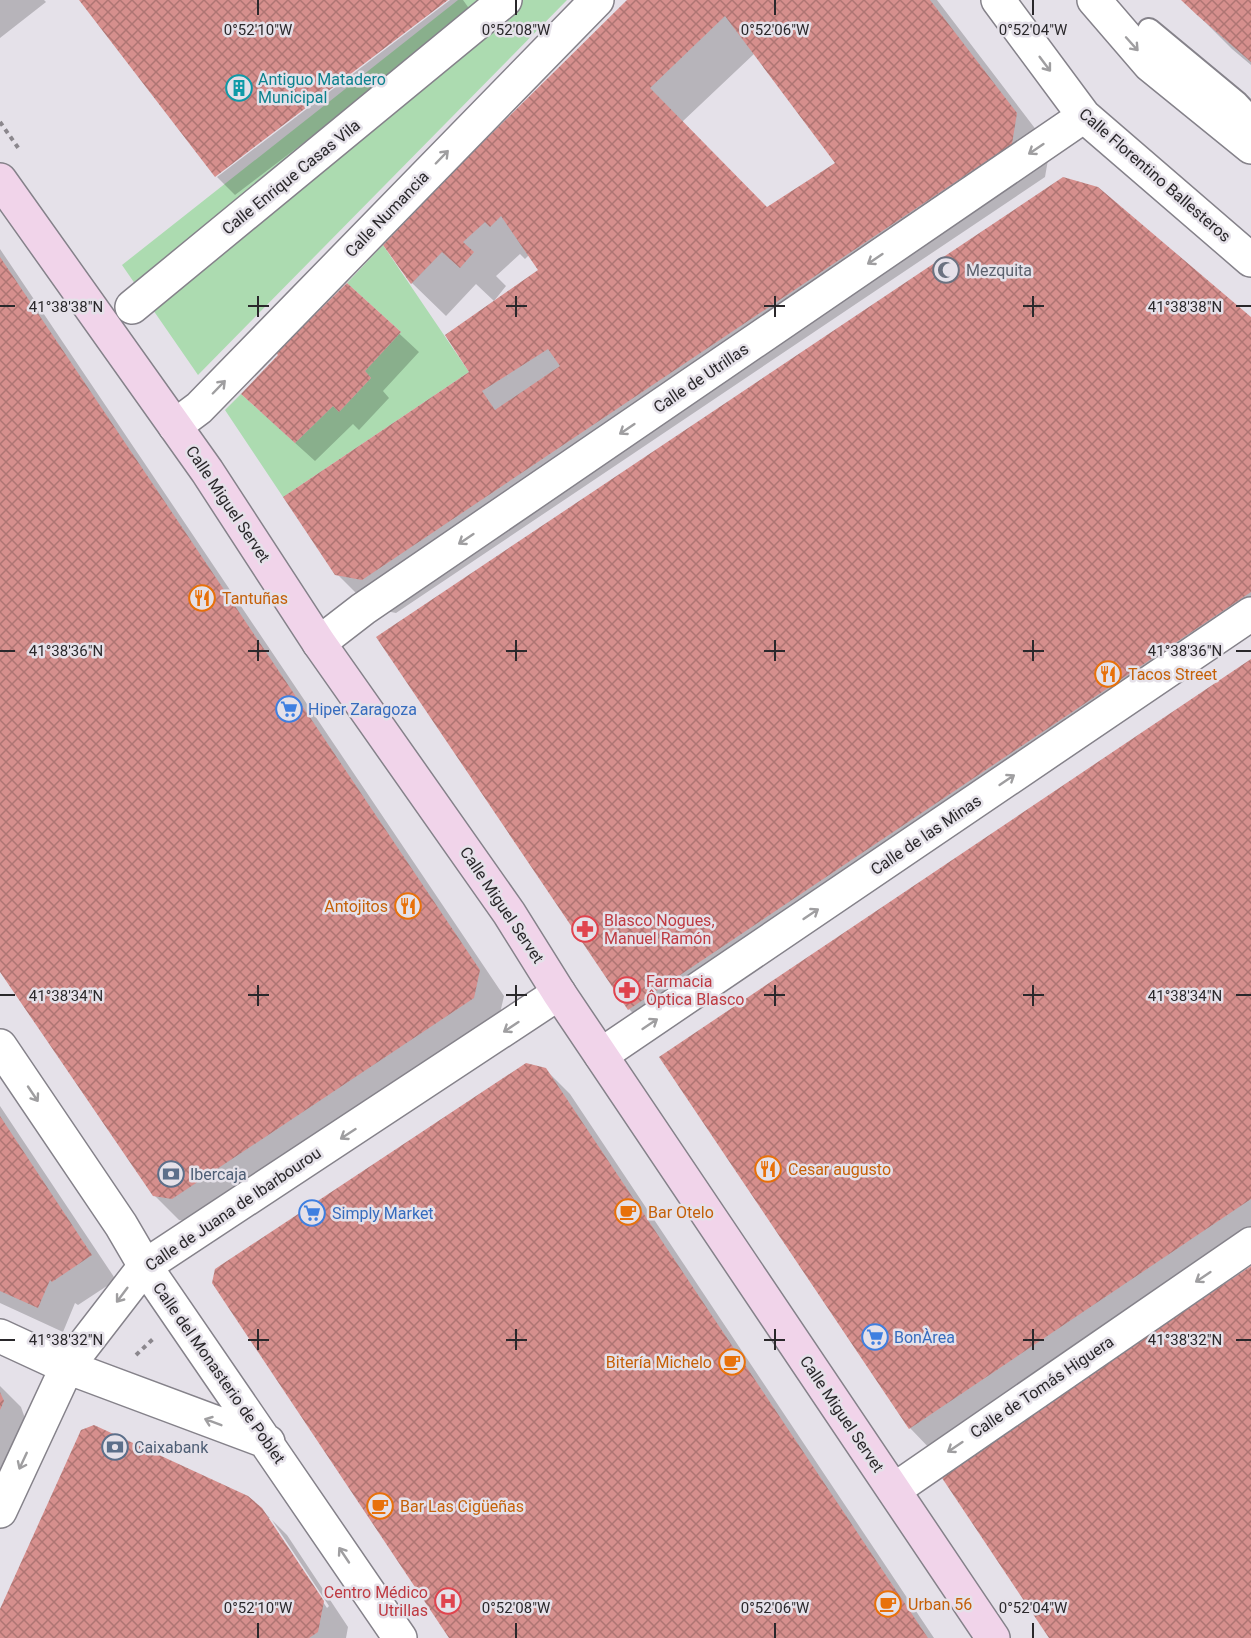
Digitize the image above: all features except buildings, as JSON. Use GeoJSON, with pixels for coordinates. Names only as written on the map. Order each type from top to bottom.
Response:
{"type":"FeatureCollection","features":[{"type":"Feature","properties":{"kind":"main road","name":"Calle Miguel Servet"},"geometry":{"type":"LineString","coordinates":[[0,180],[176,426],[319,643],[509,913],[559,993],[993,1638]]}},
{"type":"Feature","properties":{"kind":"street","name":"Calle Enrique Casas Vila"},"geometry":{"type":"LineString","coordinates":[[132,308],[505,0]]}},
{"type":"Feature","properties":{"kind":"street","name":"Calle Numancia"},"geometry":{"type":"LineString","coordinates":[[176,426],[199,408],[597,0]]}},
{"type":"Feature","properties":{"kind":"street","name":"Calle Florentino Ballesteros"},"geometry":{"type":"LineString","coordinates":[[998,0],[1084,116],[1251,260]]}},
{"type":"Feature","properties":{"kind":"street"},"geometry":{"type":"LineString","coordinates":[[1094,0],[1150,65],[1251,147]]}},
{"type":"Feature","properties":{"kind":"street","name":"Calle de Utrillas"},"geometry":{"type":"LineString","coordinates":[[319,643],[373,603],[1084,116]]}},
{"type":"Feature","properties":{"kind":"street","name":"Calle de las Minas"},"geometry":{"type":"LineString","coordinates":[[601,1055],[1251,614]]}},
{"type":"Feature","properties":{"kind":"street","name":"Calle de Juana de Ibarbourou"},"geometry":{"type":"LineString","coordinates":[[0,1511],[67,1367],[145,1266],[559,993]]}},
{"type":"Feature","properties":{"kind":"street","name":"Calle del Monasterio de Poblet"},"geometry":{"type":"LineString","coordinates":[[0,1046],[121,1225],[145,1266],[268,1442],[400,1638]]}},
{"type":"Feature","properties":{"kind":"street","name":"Calle de Tomás Higuera"},"geometry":{"type":"LineString","coordinates":[[894,1490],[1251,1244]]}},
{"type":"Feature","properties":{"kind":"street"},"geometry":{"type":"LineString","coordinates":[[0,1336],[67,1367],[268,1442]]}},
{"type":"Feature","properties":{"kind":"lane"},"geometry":{"type":"LineString","coordinates":[[1149,30],[1237,103],[1251,118]]}},
{"type":"Feature","properties":{"kind":"path"},"geometry":{"type":"LineString","coordinates":[[134,1357],[160,1333]]}},
{"type":"Feature","properties":{"kind":"green space"},"geometry":{"type":"Polygon","coordinates":[[[458,0],[567,0],[198,375],[122,265],[458,0]]]}},
{"type":"Feature","properties":{"kind":"green space"},"geometry":{"type":"Polygon","coordinates":[[[383,245],[469,372],[283,497],[225,410],[241,394],[295,443],[333,406],[339,412],[371,378],[365,371],[401,332],[347,283],[383,245]]]}},
{"type":"Feature","properties":{"kind":"place","name":"Antiguo Matadero Municipal"},"geometry":{"type":"Point","coordinates":[239,88]}},
{"type":"Feature","properties":{"kind":"place","name":"Mezquita"},"geometry":{"type":"Point","coordinates":[946,270]}},
{"type":"Feature","properties":{"kind":"place","name":"Tantuñas"},"geometry":{"type":"Point","coordinates":[202,598]}},
{"type":"Feature","properties":{"kind":"place","name":"Tacos Street"},"geometry":{"type":"Point","coordinates":[1108,674]}},
{"type":"Feature","properties":{"kind":"place","name":"Hiper Zaragoza"},"geometry":{"type":"Point","coordinates":[289,709]}},
{"type":"Feature","properties":{"kind":"place","name":"Antojitos"},"geometry":{"type":"Point","coordinates":[408,906]}},
{"type":"Feature","properties":{"kind":"place","name":"Blasco Nogues, Manuel Ramón"},"geometry":{"type":"Point","coordinates":[585,929]}},
{"type":"Feature","properties":{"kind":"place","name":"Farmacia Ôptica Blasco"},"geometry":{"type":"Point","coordinates":[627,990]}},
{"type":"Feature","properties":{"kind":"place","name":"Cesar augusto"},"geometry":{"type":"Point","coordinates":[768,1169]}},
{"type":"Feature","properties":{"kind":"place","name":"Ibercaja"},"geometry":{"type":"Point","coordinates":[171,1174]}},
{"type":"Feature","properties":{"kind":"place","name":"Bar Otelo"},"geometry":{"type":"Point","coordinates":[628,1212]}},
{"type":"Feature","properties":{"kind":"place","name":"Simply Market"},"geometry":{"type":"Point","coordinates":[312,1213]}},
{"type":"Feature","properties":{"kind":"place","name":"BonÀrea"},"geometry":{"type":"Point","coordinates":[875,1337]}},
{"type":"Feature","properties":{"kind":"place","name":"Bitería Michelo"},"geometry":{"type":"Point","coordinates":[732,1362]}},
{"type":"Feature","properties":{"kind":"place","name":"Caixabank"},"geometry":{"type":"Point","coordinates":[115,1447]}},
{"type":"Feature","properties":{"kind":"place","name":"Bar Las Cigüeñas"},"geometry":{"type":"Point","coordinates":[380,1506]}},
{"type":"Feature","properties":{"kind":"place","name":"Centro Médico Utrillas"},"geometry":{"type":"Point","coordinates":[448,1601]}},
{"type":"Feature","properties":{"kind":"place","name":"Urban 56"},"geometry":{"type":"Point","coordinates":[888,1604]}}]}
